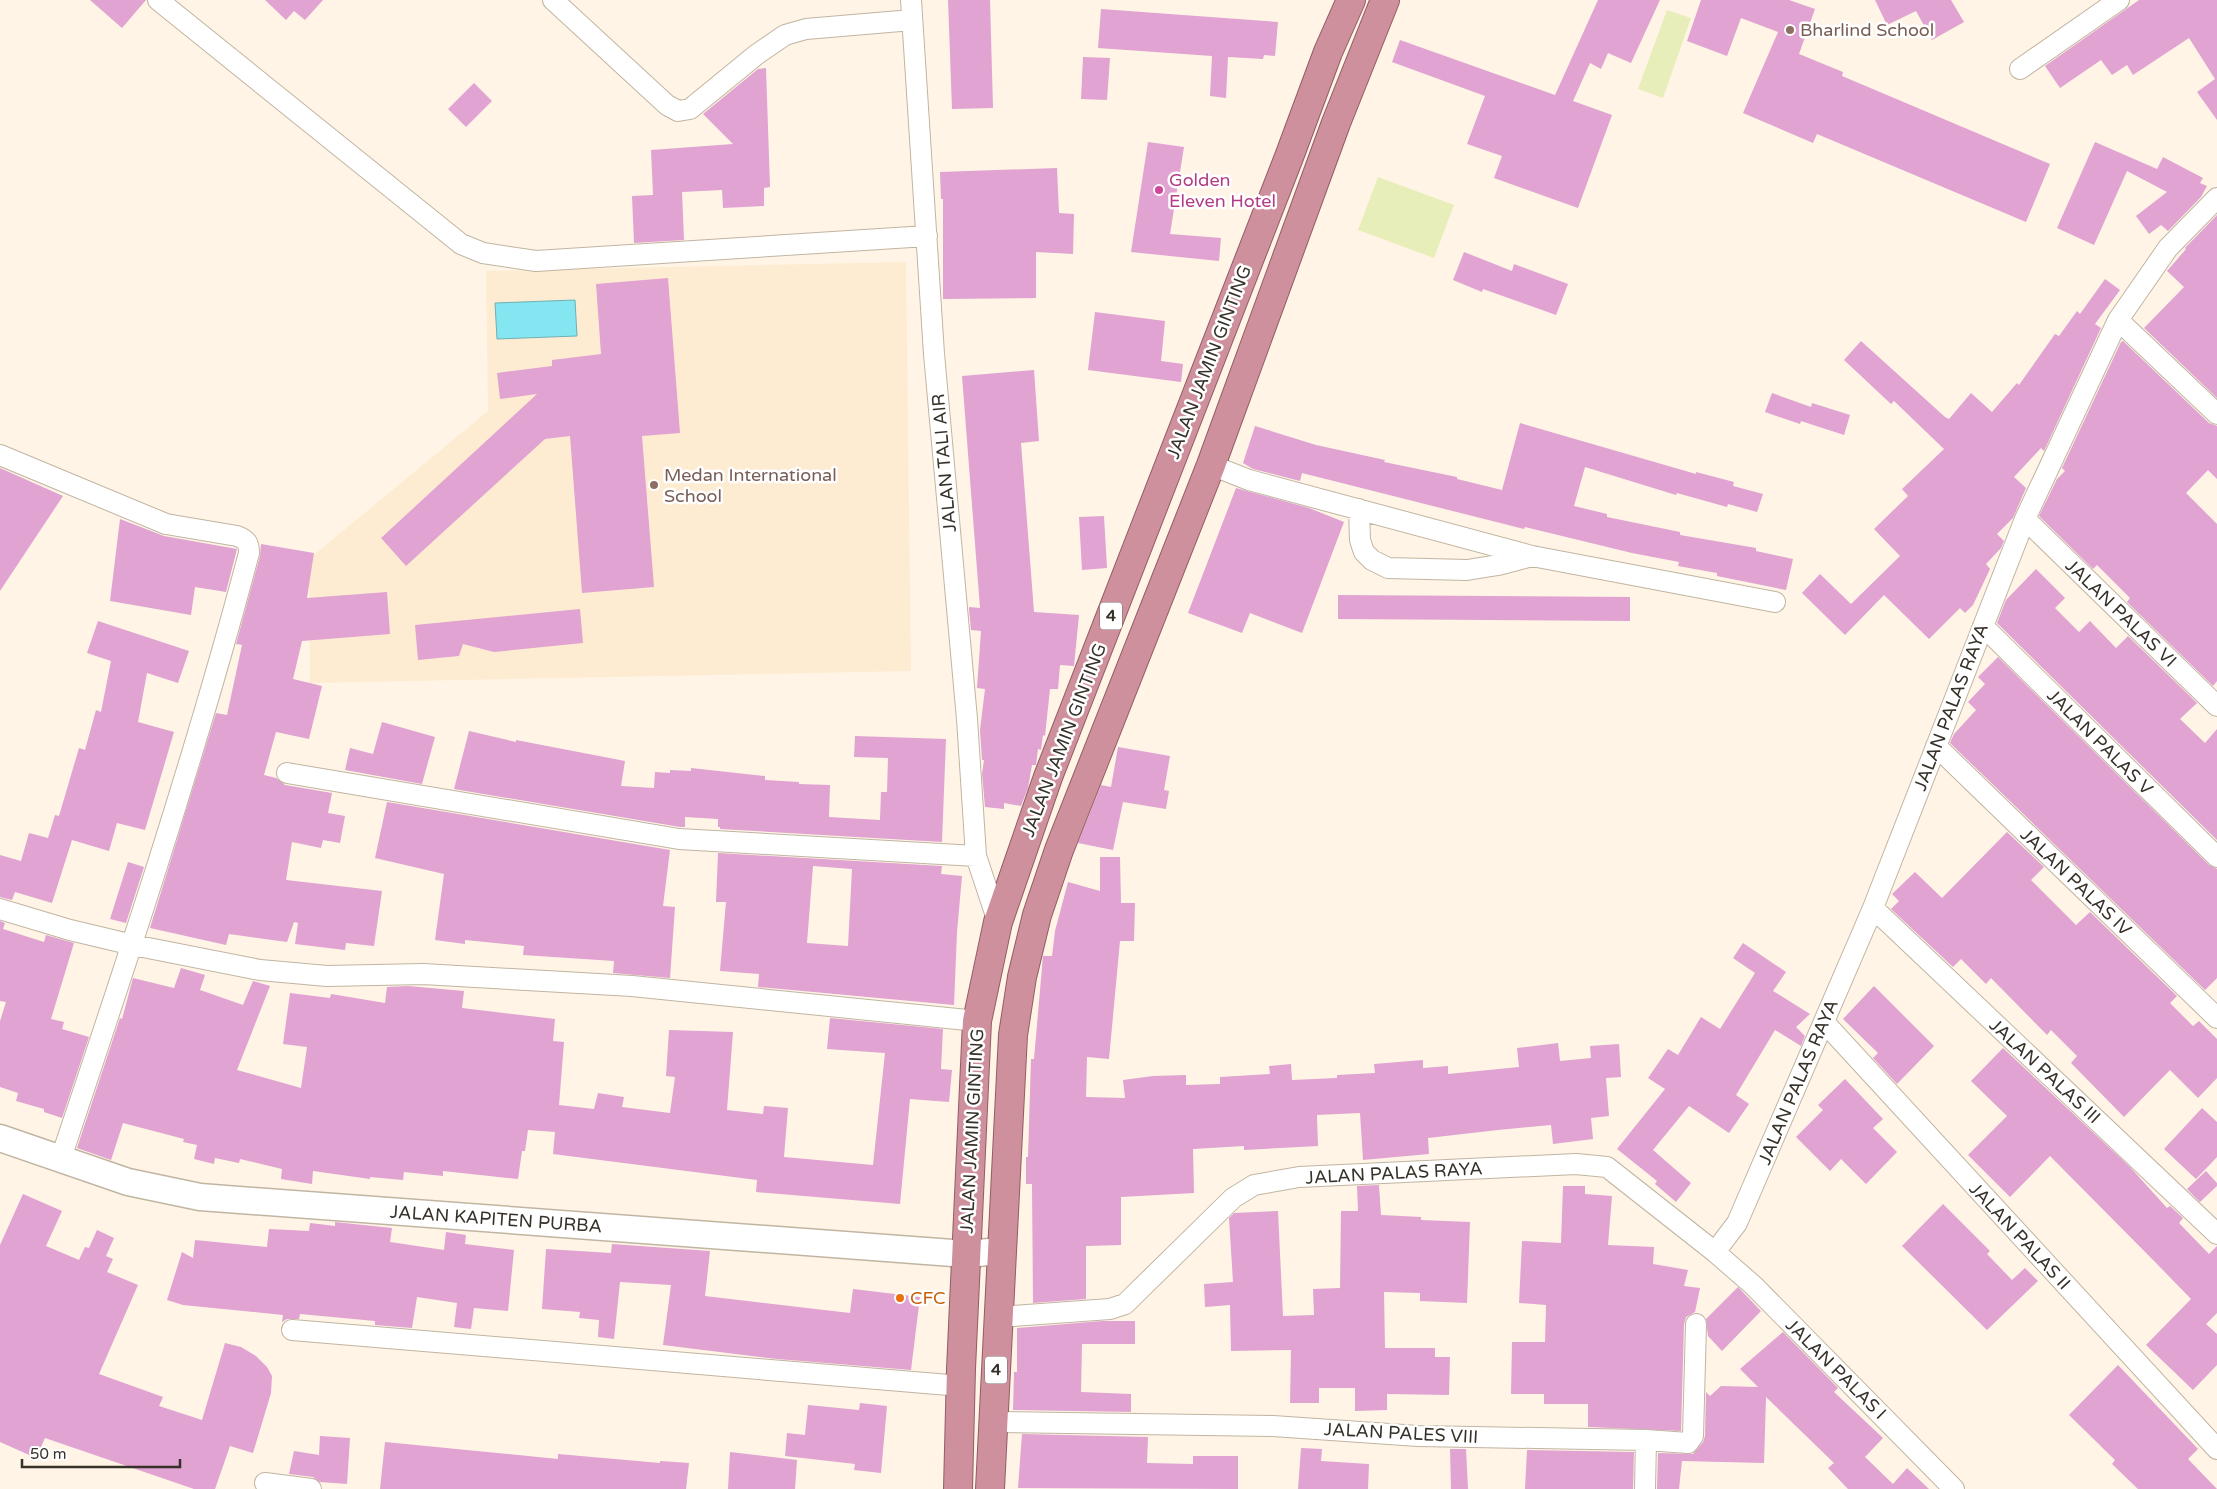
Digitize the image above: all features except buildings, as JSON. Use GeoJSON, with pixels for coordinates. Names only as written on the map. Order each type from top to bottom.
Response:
{"type":"FeatureCollection","features":[{"type":"Feature","properties":{"kind":"highway","name":"JALAN JAMIN GINTING"},"geometry":{"type":"LineString","coordinates":[[958,1489],[966,1254],[977,1021],[998,922],[1048,777],[1325,60],[1351,0]]}},
{"type":"Feature","properties":{"kind":"highway","name":"JALAN JAMIN GINTING"},"geometry":{"type":"LineString","coordinates":[[990,1489],[1013,1035],[1022,977],[1037,915],[1063,842],[1211,465],[1336,123],[1385,0]]}},
{"type":"Feature","properties":{"kind":"street"},"geometry":{"type":"LineString","coordinates":[[158,0],[461,244],[483,253],[536,261],[927,236]]}},
{"type":"Feature","properties":{"kind":"street"},"geometry":{"type":"LineString","coordinates":[[553,0],[667,105],[678,111],[690,109],[756,55],[785,35],[806,29],[912,20]]}},
{"type":"Feature","properties":{"kind":"street","name":"JALAN TALI AIR"},"geometry":{"type":"LineString","coordinates":[[911,0],[934,354],[967,719],[976,856],[998,922]]}},
{"type":"Feature","properties":{"kind":"street"},"geometry":{"type":"LineString","coordinates":[[2020,69],[2119,0]]}},
{"type":"Feature","properties":{"kind":"street","name":"JALAN PALAS RAYA"},"geometry":{"type":"LineString","coordinates":[[998,1317],[1110,1309],[1125,1304],[1233,1198],[1254,1185],[1299,1177],[1576,1164],[1607,1167],[1715,1252],[1737,1223],[1824,1022],[1873,908],[2025,519],[2118,320],[2168,248],[2217,198]]}},
{"type":"Feature","properties":{"kind":"street"},"geometry":{"type":"LineString","coordinates":[[2118,320],[2217,414]]}},
{"type":"Feature","properties":{"kind":"street"},"geometry":{"type":"LineString","coordinates":[[0,454],[166,524],[237,536],[245,540],[249,545],[249,554],[223,652],[132,945],[61,1158]]}},
{"type":"Feature","properties":{"kind":"street"},"geometry":{"type":"LineString","coordinates":[[1211,465],[1249,480],[1532,556],[1775,602]]}},
{"type":"Feature","properties":{"kind":"street"},"geometry":{"type":"LineString","coordinates":[[1359,510],[1360,540],[1364,552],[1372,560],[1388,568],[1467,570],[1498,565],[1532,556]]}},
{"type":"Feature","properties":{"kind":"street","name":"JALAN PALAS VI"},"geometry":{"type":"LineString","coordinates":[[2025,519],[2217,706]]}},
{"type":"Feature","properties":{"kind":"street","name":"JALAN PALAS V"},"geometry":{"type":"LineString","coordinates":[[1983,626],[2217,857]]}},
{"type":"Feature","properties":{"kind":"street","name":"JALAN PALAS IV"},"geometry":{"type":"LineString","coordinates":[[1936,746],[2217,1018]]}},
{"type":"Feature","properties":{"kind":"street"},"geometry":{"type":"LineString","coordinates":[[287,773],[679,839],[976,856]]}},
{"type":"Feature","properties":{"kind":"street","name":"JALAN PALAS III"},"geometry":{"type":"LineString","coordinates":[[1873,908],[2217,1234]]}},
{"type":"Feature","properties":{"kind":"street"},"geometry":{"type":"LineString","coordinates":[[0,909],[70,930],[132,945],[270,971],[327,976],[423,974],[632,986],[977,1021]]}},
{"type":"Feature","properties":{"kind":"street","name":"JALAN PALAS II"},"geometry":{"type":"LineString","coordinates":[[1824,1022],[2217,1449]]}},
{"type":"Feature","properties":{"kind":"street","name":"JALAN KAPITEN PURBA"},"geometry":{"type":"LineString","coordinates":[[0,1138],[128,1182],[200,1197],[966,1254],[1001,1251]]}},
{"type":"Feature","properties":{"kind":"street","name":"JALAN PALAS I"},"geometry":{"type":"LineString","coordinates":[[1715,1252],[1754,1286],[1954,1489]]}},
{"type":"Feature","properties":{"kind":"street","name":"JALAN PALES VIII"},"geometry":{"type":"LineString","coordinates":[[994,1422],[1273,1426],[1418,1436],[1646,1440],[1688,1443],[1693,1436],[1696,1324]]}},
{"type":"Feature","properties":{"kind":"street"},"geometry":{"type":"LineString","coordinates":[[292,1330],[961,1386]]}},
{"type":"Feature","properties":{"kind":"street"},"geometry":{"type":"LineString","coordinates":[[1645,1489],[1646,1440]]}},
{"type":"Feature","properties":{"kind":"street"},"geometry":{"type":"LineString","coordinates":[[265,1483],[311,1489]]}},
{"type":"Feature","properties":{"kind":"shaded area","name":"Medan International School"},"geometry":{"type":"Polygon","coordinates":[[[906,262],[911,671],[310,683],[309,559],[488,411],[486,271],[906,262]]]}},
{"type":"Feature","properties":{"kind":"green space"},"geometry":{"type":"Polygon","coordinates":[[[1667,10],[1691,18],[1663,98],[1638,89],[1667,10]]]}},
{"type":"Feature","properties":{"kind":"green space"},"geometry":{"type":"Polygon","coordinates":[[[1378,177],[1454,205],[1434,258],[1358,230],[1378,177]]]}},
{"type":"Feature","properties":{"kind":"water"},"geometry":{"type":"Polygon","coordinates":[[[575,300],[577,336],[497,339],[495,303],[575,300]]]}},
{"type":"Feature","properties":{"kind":"place","name":"Bharlind School"},"geometry":{"type":"Point","coordinates":[1790,30]}},
{"type":"Feature","properties":{"kind":"place","name":"Golden Eleven Hotel"},"geometry":{"type":"Point","coordinates":[1159,190]}},
{"type":"Feature","properties":{"kind":"place","name":"Medan International School"},"geometry":{"type":"Point","coordinates":[654,485]}},
{"type":"Feature","properties":{"kind":"place","name":"CFC"},"geometry":{"type":"Point","coordinates":[900,1298]}}]}
